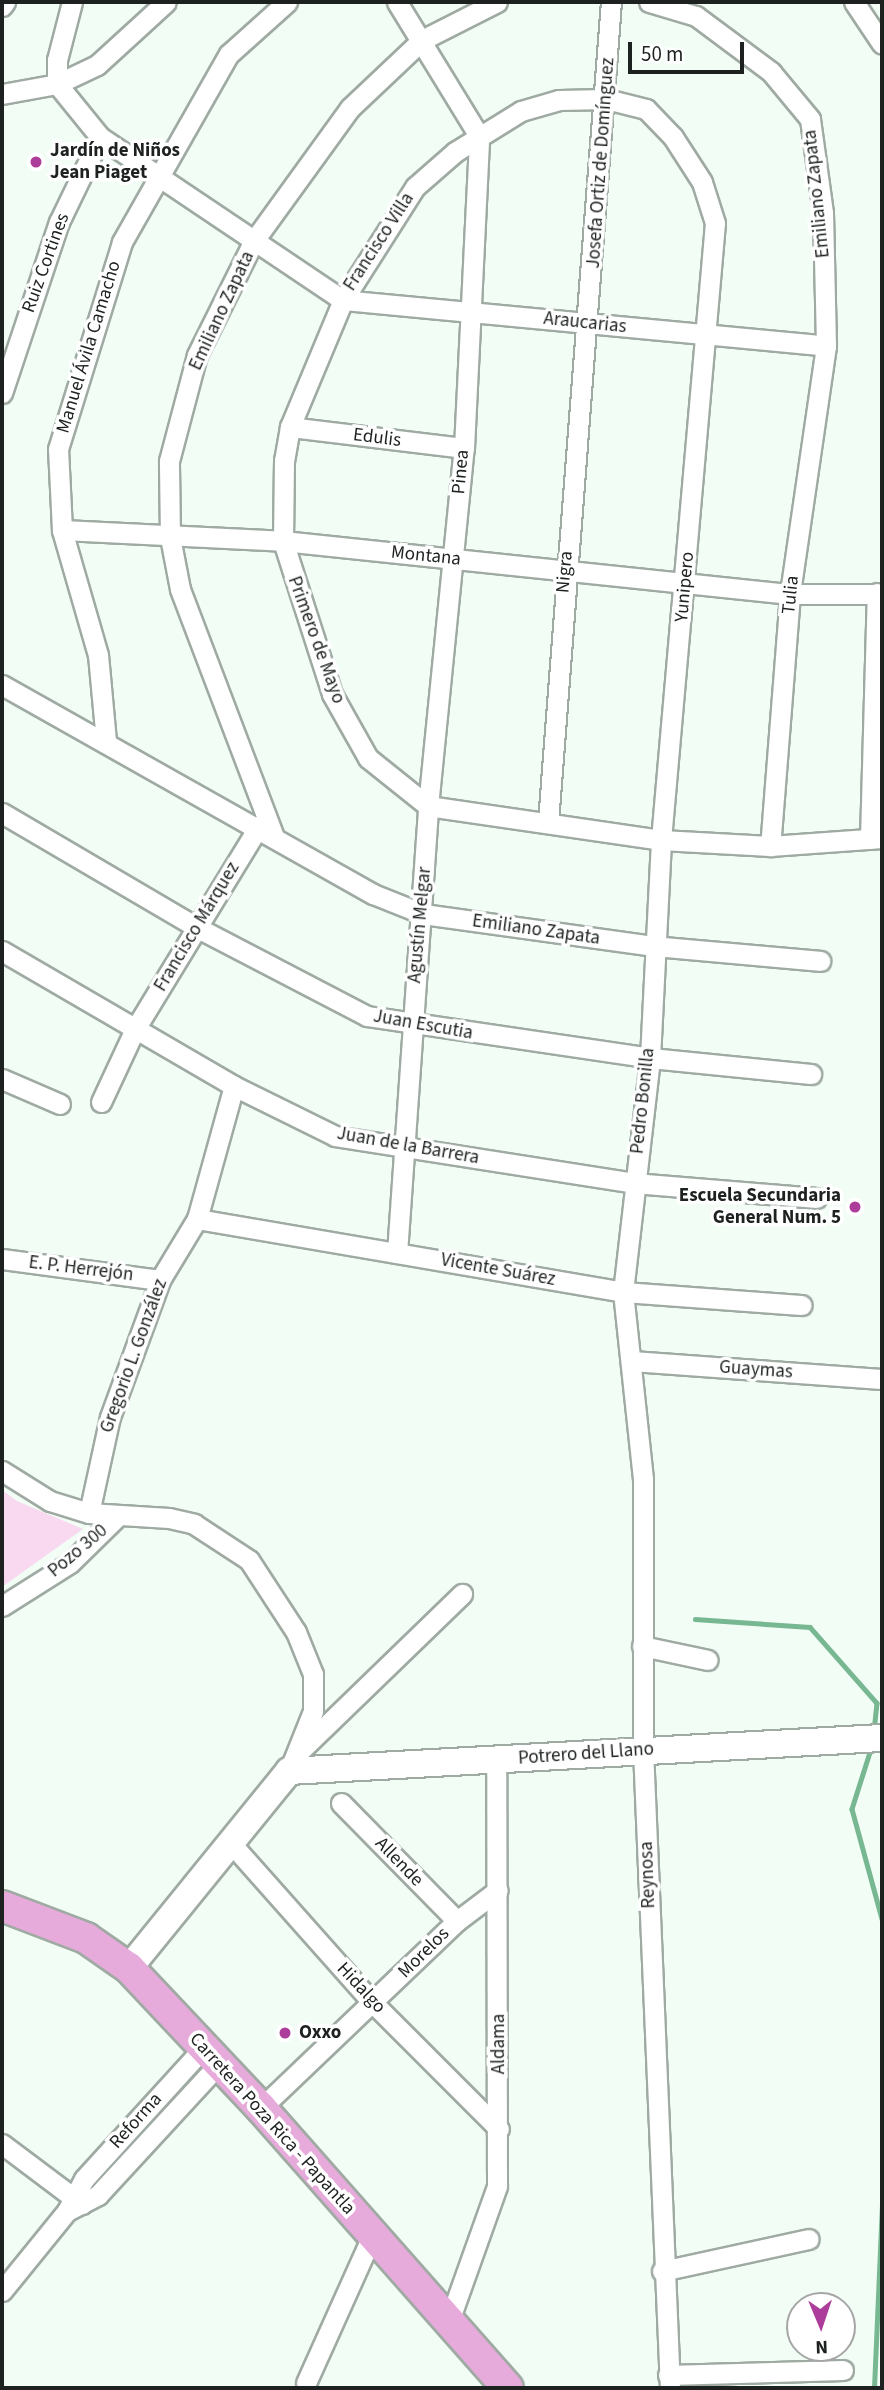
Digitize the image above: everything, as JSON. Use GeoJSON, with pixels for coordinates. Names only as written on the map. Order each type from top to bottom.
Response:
{"type":"FeatureCollection","features":[{"type":"Feature","properties":{"kind":"main road","name":"Carretera Poza Rica - Papantla"},"geometry":{"type":"LineString","coordinates":[[2,1906],[86,1938],[129,1968],[261,2108],[508,2388]]}},
{"type":"Feature","properties":{"kind":"street"},"geometry":{"type":"LineString","coordinates":[[72,2],[57,60],[57,84],[100,137],[343,300]]}},
{"type":"Feature","properties":{"kind":"street"},"geometry":{"type":"LineString","coordinates":[[2,94],[57,84],[96,65],[166,2]]}},
{"type":"Feature","properties":{"kind":"street","name":"Manuel Ávila Camacho"},"geometry":{"type":"LineString","coordinates":[[106,741],[98,655],[62,530],[58,449],[122,242],[229,54],[287,2]]}},
{"type":"Feature","properties":{"kind":"street"},"geometry":{"type":"LineString","coordinates":[[397,2],[479,136]]}},
{"type":"Feature","properties":{"kind":"street","name":"Emiliano Zapata"},"geometry":{"type":"LineString","coordinates":[[266,830],[180,589],[170,537],[169,461],[197,355],[253,242],[349,108],[422,40],[497,2]]}},
{"type":"Feature","properties":{"kind":"street","name":"Josefa Ortiz de Domínguez"},"geometry":{"type":"LineString","coordinates":[[589,323],[611,2]]}},
{"type":"Feature","properties":{"kind":"street","name":"Emiliano Zapata"},"geometry":{"type":"LineString","coordinates":[[649,2],[696,16],[771,72],[810,119],[823,213],[826,346]]}},
{"type":"Feature","properties":{"kind":"street"},"geometry":{"type":"LineString","coordinates":[[854,2],[882,44]]}},
{"type":"Feature","properties":{"kind":"street","name":"Francisco Villa"},"geometry":{"type":"LineString","coordinates":[[343,300],[415,187],[479,136],[522,111],[559,100],[606,99],[646,109],[673,137],[702,182],[715,223],[704,335]]}},
{"type":"Feature","properties":{"kind":"street","name":"Pinea"},"geometry":{"type":"LineString","coordinates":[[428,806],[464,448],[479,136]]}},
{"type":"Feature","properties":{"kind":"street","name":"Ruiz Cortines"},"geometry":{"type":"LineString","coordinates":[[2,393],[59,222],[100,137]]}},
{"type":"Feature","properties":{"kind":"street","name":"Araucarias"},"geometry":{"type":"LineString","coordinates":[[343,300],[826,346]]}},
{"type":"Feature","properties":{"kind":"street","name":"Primero de Mayo"},"geometry":{"type":"LineString","coordinates":[[343,300],[290,427],[284,460],[284,541],[332,694],[368,758],[428,806]]}},
{"type":"Feature","properties":{"kind":"street","name":"Nigra"},"geometry":{"type":"LineString","coordinates":[[548,822],[565,572],[589,323]]}},
{"type":"Feature","properties":{"kind":"street","name":"Yunipero"},"geometry":{"type":"LineString","coordinates":[[661,840],[686,585],[704,335]]}},
{"type":"Feature","properties":{"kind":"street","name":"Tulia"},"geometry":{"type":"LineString","coordinates":[[770,846],[790,594],[826,346]]}},
{"type":"Feature","properties":{"kind":"street","name":"Edulis"},"geometry":{"type":"LineString","coordinates":[[290,427],[464,448]]}},
{"type":"Feature","properties":{"kind":"street","name":"Montana"},"geometry":{"type":"LineString","coordinates":[[62,530],[284,541],[790,594],[880,593]]}},
{"type":"Feature","properties":{"kind":"street"},"geometry":{"type":"LineString","coordinates":[[428,806],[661,840],[770,846],[829,845],[876,838],[880,593]]}},
{"type":"Feature","properties":{"kind":"street","name":"Emiliano Zapata"},"geometry":{"type":"LineString","coordinates":[[2,685],[266,830],[373,894],[423,914],[653,946],[820,961]]}},
{"type":"Feature","properties":{"kind":"street","name":"Agustín Melgar"},"geometry":{"type":"LineString","coordinates":[[397,1253],[411,1026],[423,914],[428,806]]}},
{"type":"Feature","properties":{"kind":"street","name":"Juan Escutia"},"geometry":{"type":"LineString","coordinates":[[2,813],[196,927],[367,1016],[411,1026],[650,1058],[811,1074]]}},
{"type":"Feature","properties":{"kind":"street","name":"Francisco Márquez"},"geometry":{"type":"LineString","coordinates":[[101,1102],[135,1029],[196,927],[266,830]]}},
{"type":"Feature","properties":{"kind":"street","name":"Pedro Bonilla"},"geometry":{"type":"LineString","coordinates":[[631,1361],[623,1292],[650,1058],[653,946],[661,840]]}},
{"type":"Feature","properties":{"kind":"street","name":"Juan de la Barrera"},"geometry":{"type":"LineString","coordinates":[[2,951],[234,1086],[335,1136],[634,1183],[816,1198]]}},
{"type":"Feature","properties":{"kind":"street"},"geometry":{"type":"LineString","coordinates":[[2,1079],[60,1104]]}},
{"type":"Feature","properties":{"kind":"street","name":"Gregorio L. González"},"geometry":{"type":"LineString","coordinates":[[89,1513],[110,1417],[160,1280],[197,1219],[234,1086]]}},
{"type":"Feature","properties":{"kind":"street","name":"Vicente Suárez"},"geometry":{"type":"LineString","coordinates":[[197,1219],[623,1292],[802,1306]]}},
{"type":"Feature","properties":{"kind":"street","name":"E. P. Herrejón"},"geometry":{"type":"LineString","coordinates":[[2,1259],[160,1280]]}},
{"type":"Feature","properties":{"kind":"street","name":"Guaymas"},"geometry":{"type":"LineString","coordinates":[[631,1361],[882,1379]]}},
{"type":"Feature","properties":{"kind":"street","name":"Reynosa"},"geometry":{"type":"LineString","coordinates":[[631,1361],[643,1479],[643,1749],[662,2271],[669,2382]]}},
{"type":"Feature","properties":{"kind":"street"},"geometry":{"type":"LineString","coordinates":[[2,1471],[50,1501],[89,1513],[117,1517],[169,1518],[194,1524],[248,1560],[296,1632],[313,1674],[313,1711],[294,1762]]}},
{"type":"Feature","properties":{"kind":"street","name":"Pozo 300"},"geometry":{"type":"LineString","coordinates":[[2,1606],[70,1563],[117,1517]]}},
{"type":"Feature","properties":{"kind":"street"},"geometry":{"type":"LineString","coordinates":[[129,1968],[294,1762],[462,1594]]}},
{"type":"Feature","properties":{"kind":"street"},"geometry":{"type":"LineString","coordinates":[[642,1646],[708,1660]]}},
{"type":"Feature","properties":{"kind":"street","name":"Potrero del Llano"},"geometry":{"type":"LineString","coordinates":[[294,1762],[496,1759],[882,1738]]}},
{"type":"Feature","properties":{"kind":"street","name":"Aldama"},"geometry":{"type":"LineString","coordinates":[[449,2321],[497,2186],[499,2129],[496,1759]]}},
{"type":"Feature","properties":{"kind":"street","name":"Allende"},"geometry":{"type":"LineString","coordinates":[[341,1803],[457,1921]]}},
{"type":"Feature","properties":{"kind":"street","name":"Hidalgo"},"geometry":{"type":"LineString","coordinates":[[229,1841],[373,2003],[499,2129]]}},
{"type":"Feature","properties":{"kind":"street","name":"Morelos"},"geometry":{"type":"LineString","coordinates":[[261,2108],[457,1921],[498,1889]]}},
{"type":"Feature","properties":{"kind":"street","name":"Reforma"},"geometry":{"type":"LineString","coordinates":[[2,2291],[75,2205],[84,2179],[130,2127],[210,2056]]}},
{"type":"Feature","properties":{"kind":"street","name":"Reforma"},"geometry":{"type":"LineString","coordinates":[[75,2205],[98,2195],[147,2142],[210,2056]]}},
{"type":"Feature","properties":{"kind":"street"},"geometry":{"type":"LineString","coordinates":[[130,2127],[147,2142]]}},
{"type":"Feature","properties":{"kind":"street"},"geometry":{"type":"LineString","coordinates":[[2,2144],[75,2205]]}},
{"type":"Feature","properties":{"kind":"street"},"geometry":{"type":"LineString","coordinates":[[306,2383],[372,2236]]}},
{"type":"Feature","properties":{"kind":"street"},"geometry":{"type":"LineString","coordinates":[[662,2271],[809,2239]]}},
{"type":"Feature","properties":{"kind":"street"},"geometry":{"type":"LineString","coordinates":[[669,2382],[844,2370]]}},
{"type":"Feature","properties":{"kind":"shaded area"},"geometry":{"type":"Polygon","coordinates":[[[2,1490],[17,1501],[83,1529],[2,1587],[2,1490]]]}},
{"type":"Feature","properties":{"kind":"waterway"},"geometry":{"type":"LineString","coordinates":[[695,1619],[810,1627],[877,1703],[874,1731]]}},
{"type":"Feature","properties":{"kind":"waterway"},"geometry":{"type":"LineString","coordinates":[[872,1746],[852,1809],[882,1919]]}},
{"type":"Feature","properties":{"kind":"waterway"},"geometry":{"type":"LineString","coordinates":[[874,2388],[882,2204]]}},
{"type":"Feature","properties":{"kind":"place","name":"Jardín de Niños Jean Piaget"},"geometry":{"type":"Point","coordinates":[36,162]}},
{"type":"Feature","properties":{"kind":"place","name":"Escuela Secundaria General Num. 5"},"geometry":{"type":"Point","coordinates":[855,1207]}},
{"type":"Feature","properties":{"kind":"place","name":"Oxxo"},"geometry":{"type":"Point","coordinates":[285,2033]}}]}
